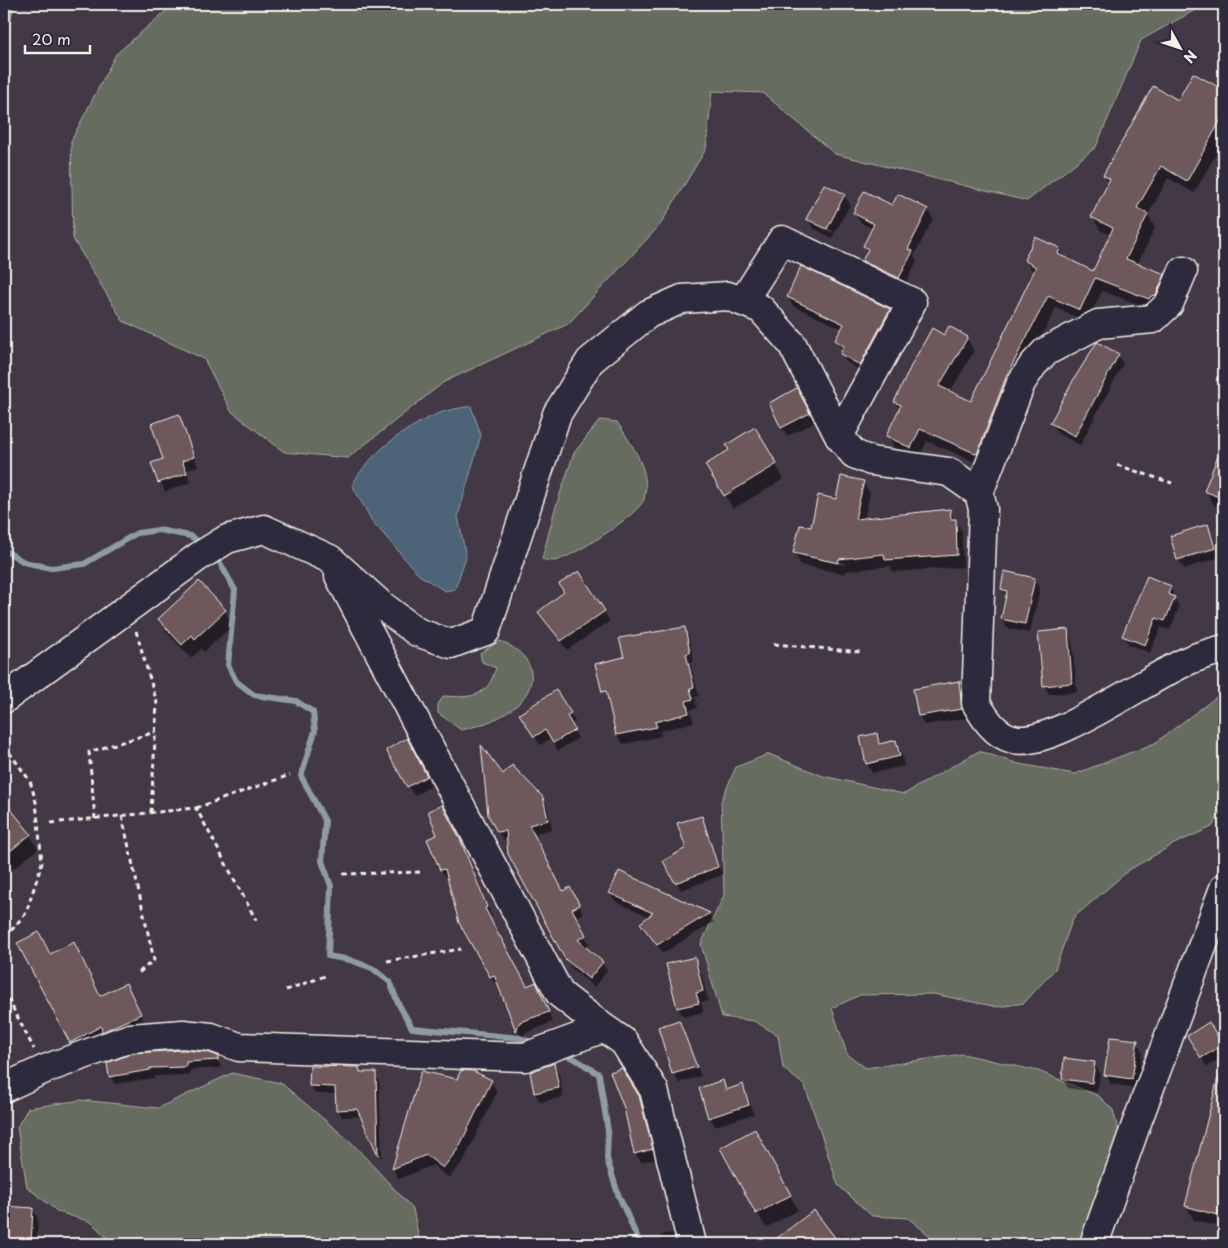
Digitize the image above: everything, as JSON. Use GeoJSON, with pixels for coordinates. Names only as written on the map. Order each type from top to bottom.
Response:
{"type":"FeatureCollection","features":[{"type":"Feature","properties":{"kind":"street"},"geometry":{"type":"LineString","coordinates":[[743,301],[782,240],[912,302],[839,436]]}},
{"type":"Feature","properties":{"kind":"street"},"geometry":{"type":"LineString","coordinates":[[978,493],[1021,383],[1032,366],[1045,352],[1098,324],[1153,319],[1169,304],[1184,271]]}},
{"type":"Feature","properties":{"kind":"street"},"geometry":{"type":"LineString","coordinates":[[4,699],[167,578],[227,539],[264,529],[330,559],[380,604],[417,632],[451,644],[486,631],[557,414],[590,361],[648,314],[682,299],[728,296],[761,309],[792,344],[839,436],[854,454],[871,461],[949,472],[978,493],[983,509],[976,703],[989,725],[1013,739],[1036,739],[1063,728],[1191,659],[1224,649]]}},
{"type":"Feature","properties":{"kind":"street"},"geometry":{"type":"LineString","coordinates":[[330,559],[560,994],[624,1042],[654,1090],[692,1244]]}},
{"type":"Feature","properties":{"kind":"street"},"geometry":{"type":"LineString","coordinates":[[1094,1244],[1224,888]]}},
{"type":"Feature","properties":{"kind":"street"},"geometry":{"type":"LineString","coordinates":[[4,1088],[45,1069],[130,1038],[183,1034],[211,1037],[239,1047],[525,1057],[604,1028]]}},
{"type":"Feature","properties":{"kind":"path"},"geometry":{"type":"LineString","coordinates":[[1217,381],[1224,358]]}},
{"type":"Feature","properties":{"kind":"path"},"geometry":{"type":"LineString","coordinates":[[1116,465],[1172,483]]}},
{"type":"Feature","properties":{"kind":"path"},"geometry":{"type":"LineString","coordinates":[[136,629],[157,703],[151,812]]}},
{"type":"Feature","properties":{"kind":"path"},"geometry":{"type":"LineString","coordinates":[[774,644],[861,652]]}},
{"type":"Feature","properties":{"kind":"path"},"geometry":{"type":"LineString","coordinates":[[95,818],[89,752],[156,732]]}},
{"type":"Feature","properties":{"kind":"path"},"geometry":{"type":"LineString","coordinates":[[4,745],[30,781],[36,802],[42,863],[26,913],[4,939]]}},
{"type":"Feature","properties":{"kind":"path"},"geometry":{"type":"LineString","coordinates":[[51,823],[196,808],[290,775]]}},
{"type":"Feature","properties":{"kind":"path"},"geometry":{"type":"LineString","coordinates":[[196,808],[256,920]]}},
{"type":"Feature","properties":{"kind":"path"},"geometry":{"type":"LineString","coordinates":[[122,816],[154,960],[136,975]]}},
{"type":"Feature","properties":{"kind":"path"},"geometry":{"type":"LineString","coordinates":[[342,874],[423,872]]}},
{"type":"Feature","properties":{"kind":"path"},"geometry":{"type":"LineString","coordinates":[[387,961],[461,949]]}},
{"type":"Feature","properties":{"kind":"path"},"geometry":{"type":"LineString","coordinates":[[286,990],[328,975]]}},
{"type":"Feature","properties":{"kind":"path"},"geometry":{"type":"LineString","coordinates":[[4,991],[45,1069]]}},
{"type":"Feature","properties":{"kind":"green space"},"geometry":{"type":"Polygon","coordinates":[[[4,4],[14,4],[4,53],[4,4]]]}},
{"type":"Feature","properties":{"kind":"green space"},"geometry":{"type":"Polygon","coordinates":[[[174,4],[1206,4],[1141,40],[1096,147],[1027,201],[835,154],[763,93],[712,91],[706,149],[660,225],[568,324],[444,382],[348,458],[284,452],[231,411],[204,359],[123,321],[73,239],[71,141],[116,54],[174,4]]]}},
{"type":"Feature","properties":{"kind":"green space"},"geometry":{"type":"Polygon","coordinates":[[[600,420],[617,422],[634,449],[643,468],[645,478],[646,489],[644,499],[618,525],[588,545],[554,561],[542,559],[555,509],[574,453],[600,420]]]}},
{"type":"Feature","properties":{"kind":"green space"},"geometry":{"type":"Polygon","coordinates":[[[500,641],[519,652],[525,659],[530,667],[530,685],[518,704],[506,713],[484,724],[461,730],[438,713],[438,704],[444,696],[463,697],[483,691],[496,668],[482,662],[480,653],[500,641]]]}},
{"type":"Feature","properties":{"kind":"green space"},"geometry":{"type":"Polygon","coordinates":[[[1223,692],[1224,806],[1212,827],[1174,844],[1129,870],[1073,918],[1055,969],[1024,1003],[998,1007],[933,994],[860,995],[832,1008],[847,1054],[866,1068],[963,1054],[1038,1071],[1099,1096],[1113,1110],[1119,1133],[1080,1244],[940,1244],[908,1218],[872,1216],[838,1185],[805,1086],[783,1068],[778,1035],[754,1021],[722,1017],[701,944],[724,895],[721,801],[736,767],[769,754],[823,776],[904,794],[979,751],[1019,764],[1075,774],[1155,743],[1223,692]]]}},
{"type":"Feature","properties":{"kind":"green space"},"geometry":{"type":"Polygon","coordinates":[[[232,1073],[281,1083],[351,1142],[413,1209],[420,1244],[113,1244],[91,1222],[58,1212],[27,1187],[17,1127],[28,1108],[81,1100],[158,1108],[232,1073]]]}},
{"type":"Feature","properties":{"kind":"water"},"geometry":{"type":"Polygon","coordinates":[[[471,406],[481,435],[458,516],[466,557],[455,589],[445,591],[419,575],[372,521],[352,485],[359,473],[378,452],[412,427],[437,414],[471,406]]]}},
{"type":"Feature","properties":{"kind":"building"},"geometry":{"type":"Polygon","coordinates":[[[1193,73],[1224,90],[1224,114],[1187,181],[1161,166],[1137,208],[1148,214],[1126,259],[1165,274],[1156,295],[1151,296],[1149,299],[1095,278],[1080,310],[1048,296],[1006,377],[977,454],[920,429],[911,448],[886,436],[901,405],[894,402],[932,328],[944,335],[949,326],[968,337],[939,386],[971,401],[1036,267],[1024,260],[1035,237],[1060,248],[1058,254],[1093,271],[1113,228],[1091,217],[1110,179],[1103,175],[1153,86],[1178,100],[1193,73]]]}},
{"type":"Feature","properties":{"kind":"building"},"geometry":{"type":"Polygon","coordinates":[[[824,184],[845,194],[827,229],[806,219],[824,184]]]}},
{"type":"Feature","properties":{"kind":"building"},"geometry":{"type":"Polygon","coordinates":[[[864,191],[892,205],[898,194],[928,209],[908,249],[913,251],[899,278],[862,261],[868,249],[863,246],[874,224],[853,213],[864,191]]]}},
{"type":"Feature","properties":{"kind":"building"},"geometry":{"type":"Polygon","coordinates":[[[801,266],[890,309],[860,365],[840,354],[844,346],[835,340],[844,324],[787,297],[801,266]]]}},
{"type":"Feature","properties":{"kind":"building"},"geometry":{"type":"Polygon","coordinates":[[[1097,342],[1119,354],[1075,436],[1050,423],[1097,342]]]}},
{"type":"Feature","properties":{"kind":"building"},"geometry":{"type":"Polygon","coordinates":[[[797,388],[810,413],[781,428],[769,403],[797,388]]]}},
{"type":"Feature","properties":{"kind":"building"},"geometry":{"type":"Polygon","coordinates":[[[179,414],[194,457],[182,461],[187,473],[158,483],[151,463],[163,459],[151,424],[179,414]]]}},
{"type":"Feature","properties":{"kind":"building"},"geometry":{"type":"Polygon","coordinates":[[[755,427],[777,464],[724,496],[705,465],[729,450],[726,445],[755,427]]]}},
{"type":"Feature","properties":{"kind":"building"},"geometry":{"type":"Polygon","coordinates":[[[1224,443],[1224,499],[1204,491],[1224,443]]]}},
{"type":"Feature","properties":{"kind":"building"},"geometry":{"type":"Polygon","coordinates":[[[841,476],[864,481],[855,519],[950,509],[951,519],[956,519],[957,555],[885,560],[884,554],[839,559],[838,563],[793,553],[800,525],[811,527],[818,495],[836,499],[841,476]]]}},
{"type":"Feature","properties":{"kind":"building"},"geometry":{"type":"Polygon","coordinates":[[[1208,524],[1215,548],[1177,560],[1170,536],[1208,524]]]}},
{"type":"Feature","properties":{"kind":"building"},"geometry":{"type":"Polygon","coordinates":[[[579,571],[605,611],[561,641],[538,612],[564,592],[559,584],[579,571]]]}},
{"type":"Feature","properties":{"kind":"building"},"geometry":{"type":"Polygon","coordinates":[[[1004,571],[1035,578],[1025,624],[1001,619],[1007,591],[1001,589],[1004,571]]]}},
{"type":"Feature","properties":{"kind":"building"},"geometry":{"type":"Polygon","coordinates":[[[1147,576],[1171,586],[1168,594],[1175,597],[1165,621],[1156,618],[1145,645],[1122,636],[1147,576]]]}},
{"type":"Feature","properties":{"kind":"building"},"geometry":{"type":"Polygon","coordinates":[[[199,581],[226,610],[195,639],[192,635],[182,645],[158,619],[199,581]]]}},
{"type":"Feature","properties":{"kind":"building"},"geometry":{"type":"Polygon","coordinates":[[[685,627],[690,653],[686,654],[694,687],[690,688],[693,699],[686,701],[689,713],[655,722],[657,727],[616,735],[606,691],[602,692],[595,664],[624,657],[619,638],[685,627]]]}},
{"type":"Feature","properties":{"kind":"building"},"geometry":{"type":"Polygon","coordinates":[[[1068,629],[1072,683],[1043,686],[1038,632],[1068,629]]]}},
{"type":"Feature","properties":{"kind":"building"},"geometry":{"type":"Polygon","coordinates":[[[959,681],[962,709],[918,716],[913,689],[959,681]]]}},
{"type":"Feature","properties":{"kind":"building"},"geometry":{"type":"Polygon","coordinates":[[[556,690],[571,713],[567,716],[575,730],[553,743],[545,730],[534,737],[519,714],[556,690]]]}},
{"type":"Feature","properties":{"kind":"building"},"geometry":{"type":"Polygon","coordinates":[[[877,733],[879,744],[896,740],[900,756],[866,764],[860,737],[877,733]]]}},
{"type":"Feature","properties":{"kind":"building"},"geometry":{"type":"Polygon","coordinates":[[[407,738],[427,776],[407,787],[386,750],[407,738]]]}},
{"type":"Feature","properties":{"kind":"building"},"geometry":{"type":"Polygon","coordinates":[[[481,745],[503,774],[512,765],[543,797],[548,820],[529,825],[563,891],[570,887],[580,905],[572,909],[586,935],[578,940],[603,962],[589,979],[565,959],[508,854],[506,831],[497,832],[488,815],[481,745]]]}},
{"type":"Feature","properties":{"kind":"building"},"geometry":{"type":"Polygon","coordinates":[[[4,801],[31,834],[4,856],[4,801]]]}},
{"type":"Feature","properties":{"kind":"building"},"geometry":{"type":"Polygon","coordinates":[[[442,805],[461,841],[487,907],[485,908],[499,936],[527,986],[536,982],[549,1012],[520,1022],[516,1031],[494,975],[490,977],[459,923],[445,869],[440,870],[427,839],[437,835],[428,811],[442,805]]]}},
{"type":"Feature","properties":{"kind":"building"},"geometry":{"type":"Polygon","coordinates":[[[702,816],[718,867],[675,883],[663,861],[686,848],[677,823],[702,816]]]}},
{"type":"Feature","properties":{"kind":"building"},"geometry":{"type":"Polygon","coordinates":[[[619,871],[710,913],[657,945],[640,923],[653,913],[609,893],[619,871]]]}},
{"type":"Feature","properties":{"kind":"building"},"geometry":{"type":"Polygon","coordinates":[[[39,932],[50,954],[74,942],[100,996],[126,983],[141,1014],[102,1032],[101,1026],[70,1043],[17,943],[39,932]]]}},
{"type":"Feature","properties":{"kind":"building"},"geometry":{"type":"Polygon","coordinates":[[[695,957],[703,991],[696,993],[699,1003],[677,1008],[666,964],[695,957]]]}},
{"type":"Feature","properties":{"kind":"building"},"geometry":{"type":"Polygon","coordinates":[[[679,1020],[697,1067],[672,1074],[658,1027],[679,1020]]]}},
{"type":"Feature","properties":{"kind":"building"},"geometry":{"type":"Polygon","coordinates":[[[1209,1022],[1223,1045],[1201,1058],[1187,1036],[1209,1022]]]}},
{"type":"Feature","properties":{"kind":"building"},"geometry":{"type":"Polygon","coordinates":[[[1110,1037],[1138,1040],[1132,1079],[1104,1075],[1110,1037]]]}},
{"type":"Feature","properties":{"kind":"building"},"geometry":{"type":"Polygon","coordinates":[[[183,1050],[207,1052],[218,1056],[218,1060],[186,1062],[186,1067],[150,1068],[150,1070],[109,1077],[107,1063],[133,1053],[183,1050]]]}},
{"type":"Feature","properties":{"kind":"building"},"geometry":{"type":"Polygon","coordinates":[[[1064,1058],[1095,1062],[1092,1083],[1062,1079],[1064,1058]]]}},
{"type":"Feature","properties":{"kind":"building"},"geometry":{"type":"Polygon","coordinates":[[[554,1063],[559,1088],[534,1093],[530,1072],[554,1063]]]}},
{"type":"Feature","properties":{"kind":"building"},"geometry":{"type":"Polygon","coordinates":[[[310,1066],[359,1067],[360,1072],[376,1072],[378,1155],[357,1109],[336,1110],[335,1087],[309,1086],[310,1066]]]}},
{"type":"Feature","properties":{"kind":"building"},"geometry":{"type":"Polygon","coordinates":[[[622,1068],[639,1096],[653,1149],[634,1154],[624,1108],[610,1072],[622,1068]]]}},
{"type":"Feature","properties":{"kind":"building"},"geometry":{"type":"Polygon","coordinates":[[[461,1070],[473,1071],[492,1080],[458,1149],[443,1168],[426,1155],[392,1169],[421,1071],[457,1079],[461,1070]]]}},
{"type":"Feature","properties":{"kind":"building"},"geometry":{"type":"Polygon","coordinates":[[[1218,1078],[1224,1078],[1224,1188],[1217,1215],[1185,1206],[1218,1078]]]}},
{"type":"Feature","properties":{"kind":"building"},"geometry":{"type":"Polygon","coordinates":[[[723,1080],[726,1090],[743,1084],[749,1105],[708,1118],[699,1088],[723,1080]]]}},
{"type":"Feature","properties":{"kind":"building"},"geometry":{"type":"Polygon","coordinates":[[[755,1129],[791,1195],[756,1214],[720,1148],[755,1129]]]}},
{"type":"Feature","properties":{"kind":"building"},"geometry":{"type":"Polygon","coordinates":[[[5,1206],[33,1208],[31,1244],[4,1244],[5,1206]]]}},
{"type":"Feature","properties":{"kind":"building"},"geometry":{"type":"Polygon","coordinates":[[[814,1210],[840,1244],[769,1244],[814,1210]]]}},
{"type":"Feature","properties":{"kind":"waterway"},"geometry":{"type":"LineString","coordinates":[[4,550],[24,562],[51,568],[84,564],[137,533],[159,530],[190,536],[204,545]]}},
{"type":"Feature","properties":{"kind":"waterway"},"geometry":{"type":"LineString","coordinates":[[215,554],[235,590],[228,665],[236,681],[254,695],[296,701],[313,712],[315,731],[301,776],[325,821],[322,861],[331,886],[328,956],[350,960],[372,968],[390,982],[398,1003],[412,1028],[520,1038],[534,1043]]}},
{"type":"Feature","properties":{"kind":"waterway"},"geometry":{"type":"LineString","coordinates":[[560,1053],[575,1059],[599,1074],[608,1131],[607,1159],[618,1194],[640,1244]]}}]}
